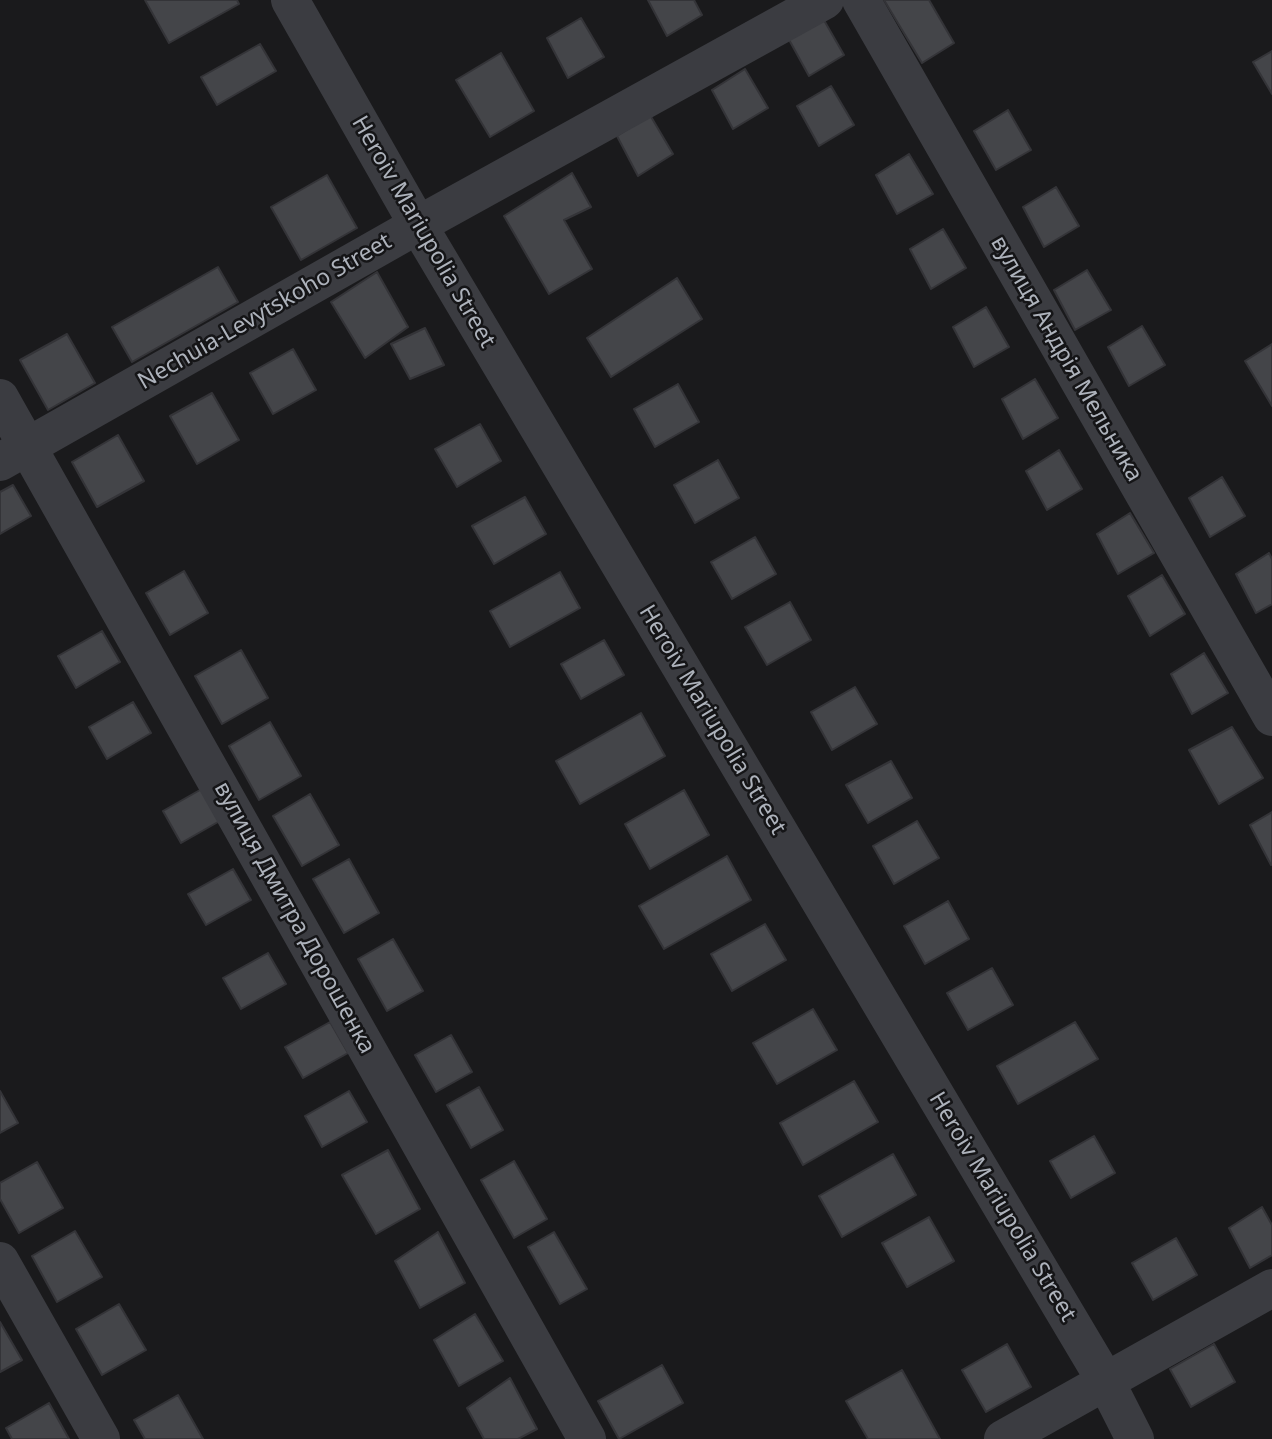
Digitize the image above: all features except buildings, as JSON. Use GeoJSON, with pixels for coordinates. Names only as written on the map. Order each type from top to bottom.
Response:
{"type":"FeatureCollection","features":[{"type":"Feature","properties":{"kind":"street","name":"Heroiv Mariupolia Street"},"geometry":{"type":"LineString","coordinates":[[290,0],[418,225],[1105,1380],[1135,1439]]}},
{"type":"Feature","properties":{"kind":"street","name":"Nechuia-Levytskoho Street"},"geometry":{"type":"LineString","coordinates":[[14,454],[418,225],[825,0]]}},
{"type":"Feature","properties":{"kind":"street","name":"вулиця Андрія Мельника"},"geometry":{"type":"LineString","coordinates":[[861,0],[1272,718]]}},
{"type":"Feature","properties":{"kind":"street","name":"вулиця Дмитра Дорошенка"},"geometry":{"type":"LineString","coordinates":[[0,398],[14,454],[587,1439]]}},
{"type":"Feature","properties":{"kind":"street"},"geometry":{"type":"LineString","coordinates":[[0,1261],[101,1439]]}},
{"type":"Feature","properties":{"kind":"street"},"geometry":{"type":"LineString","coordinates":[[1003,1439],[1272,1288]]}}]}
